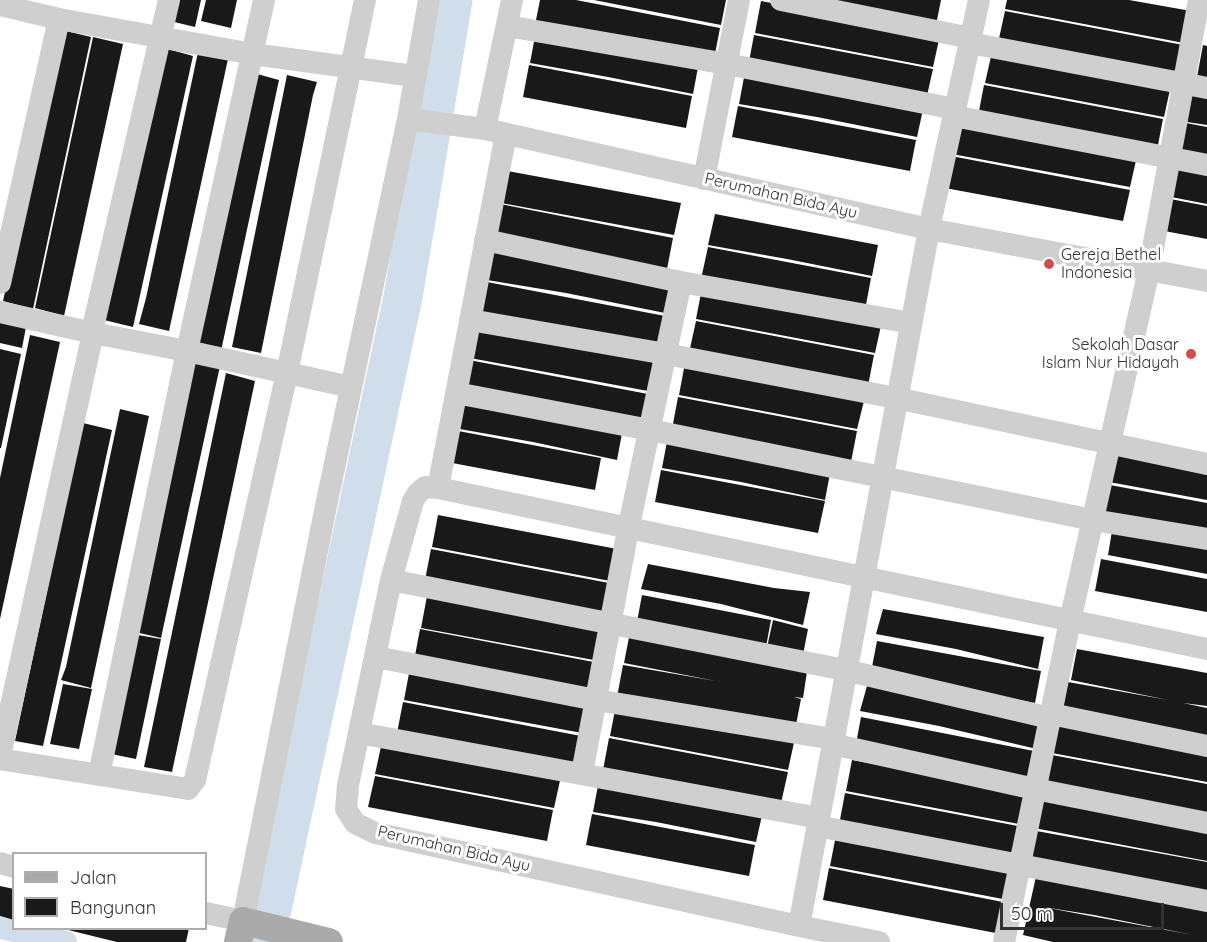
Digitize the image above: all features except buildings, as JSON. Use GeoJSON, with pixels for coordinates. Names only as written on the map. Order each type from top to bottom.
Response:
{"type":"FeatureCollection","features":[{"type":"Feature","properties":{"kind":"main road"},"geometry":{"type":"LineString","coordinates":[[247,929],[289,933],[329,942]]}},
{"type":"Feature","properties":{"kind":"street"},"geometry":{"type":"LineString","coordinates":[[169,0],[93,333],[10,655],[0,758],[188,789],[195,780],[286,373],[365,0]]}},
{"type":"Feature","properties":{"kind":"street"},"geometry":{"type":"LineString","coordinates":[[99,775],[187,351],[264,0]]}},
{"type":"Feature","properties":{"kind":"street"},"geometry":{"type":"LineString","coordinates":[[207,913],[247,929],[351,387],[425,120],[414,76],[429,0]]}},
{"type":"Feature","properties":{"kind":"street"},"geometry":{"type":"LineString","coordinates":[[512,0],[495,131],[485,240],[438,488],[862,579],[1207,649]]}},
{"type":"Feature","properties":{"kind":"street"},"geometry":{"type":"LineString","coordinates":[[704,179],[739,0]]}},
{"type":"Feature","properties":{"kind":"street"},"geometry":{"type":"LineString","coordinates":[[781,0],[1207,88]]}},
{"type":"Feature","properties":{"kind":"street"},"geometry":{"type":"LineString","coordinates":[[799,926],[929,229],[979,0]]}},
{"type":"Feature","properties":{"kind":"street"},"geometry":{"type":"LineString","coordinates":[[1004,942],[1070,621],[1149,270],[1185,83],[1198,0],[1207,2]]}},
{"type":"Feature","properties":{"kind":"street"},"geometry":{"type":"LineString","coordinates":[[0,6],[59,20],[253,54],[414,76]]}},
{"type":"Feature","properties":{"kind":"street"},"geometry":{"type":"LineString","coordinates":[[0,282],[59,20]]}},
{"type":"Feature","properties":{"kind":"street"},"geometry":{"type":"LineString","coordinates":[[507,26],[727,64],[1207,165]]}},
{"type":"Feature","properties":{"kind":"street","name":"Perumahan Bida Ayu"},"geometry":{"type":"LineString","coordinates":[[425,120],[495,131],[929,229],[1207,281]]}},
{"type":"Feature","properties":{"kind":"street"},"geometry":{"type":"LineString","coordinates":[[485,240],[681,282],[911,323]]}},
{"type":"Feature","properties":{"kind":"street"},"geometry":{"type":"LineString","coordinates":[[582,773],[628,530],[681,282]]}},
{"type":"Feature","properties":{"kind":"street"},"geometry":{"type":"LineString","coordinates":[[0,312],[351,387]]}},
{"type":"Feature","properties":{"kind":"street"},"geometry":{"type":"LineString","coordinates":[[470,320],[897,398],[1207,464]]}},
{"type":"Feature","properties":{"kind":"street"},"geometry":{"type":"LineString","coordinates":[[456,393],[882,476],[1093,520],[1207,539]]}},
{"type":"Feature","properties":{"kind":"street","name":"Perumahan Bida Ayu"},"geometry":{"type":"LineString","coordinates":[[438,488],[424,487],[413,501],[391,580],[348,785],[346,809],[355,823],[375,832],[879,942]]}},
{"type":"Feature","properties":{"kind":"street"},"geometry":{"type":"LineString","coordinates":[[391,580],[845,670],[1050,716],[1207,746]]}},
{"type":"Feature","properties":{"kind":"street"},"geometry":{"type":"LineString","coordinates":[[376,657],[596,700],[832,742],[1035,789],[1207,823]]}},
{"type":"Feature","properties":{"kind":"street"},"geometry":{"type":"LineString","coordinates":[[359,733],[582,773],[1020,865],[1207,901]]}},
{"type":"Feature","properties":{"kind":"waterway"},"geometry":{"type":"LineString","coordinates":[[265,942],[403,297],[453,0]]}},
{"type":"Feature","properties":{"kind":"waterway"},"geometry":{"type":"LineString","coordinates":[[0,928],[66,942]]}},
{"type":"Feature","properties":{"kind":"place","name":"Gereja Bethel Indonesia"},"geometry":{"type":"Point","coordinates":[1049,264]}},
{"type":"Feature","properties":{"kind":"place","name":"Sekolah Dasar Islam Nur Hidayah"},"geometry":{"type":"Point","coordinates":[1191,354]}}]}
